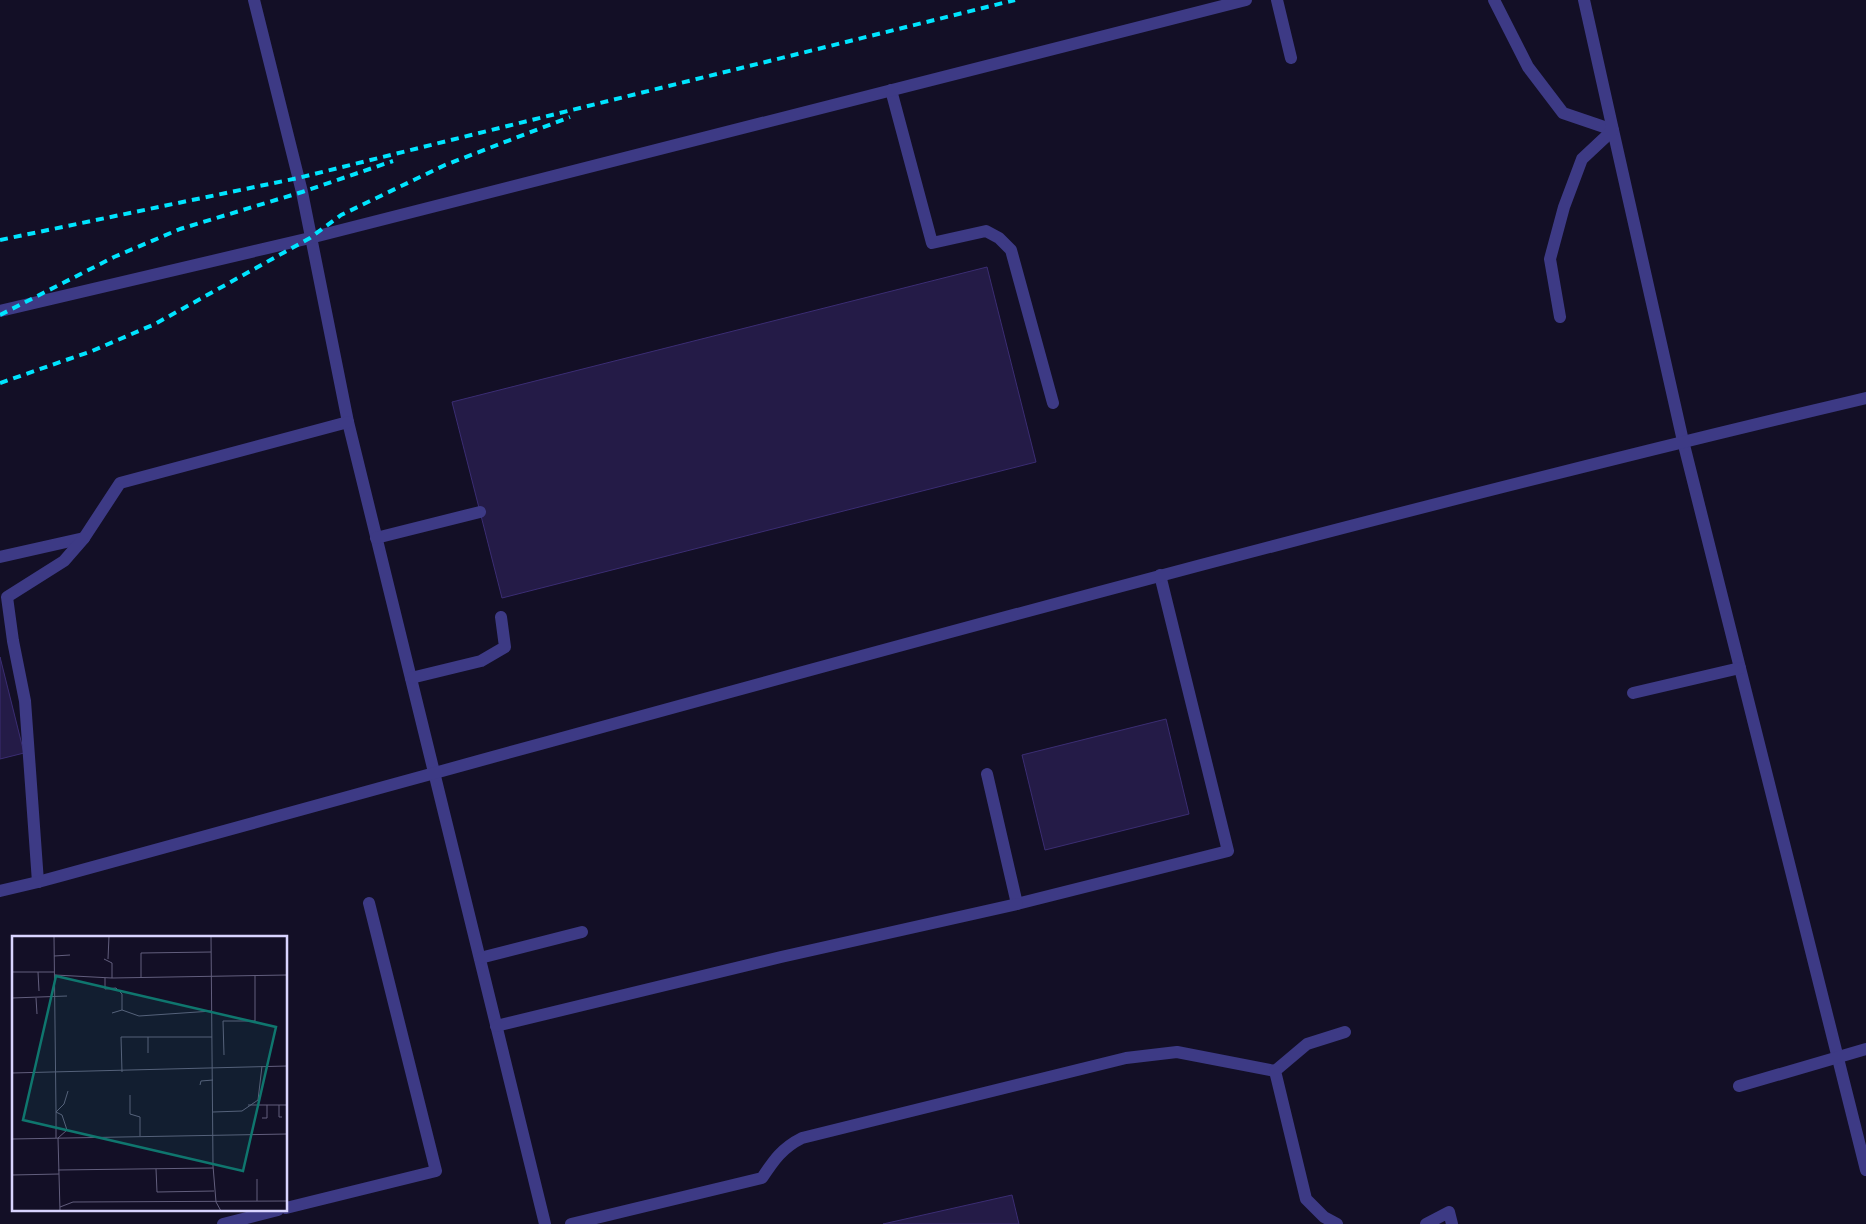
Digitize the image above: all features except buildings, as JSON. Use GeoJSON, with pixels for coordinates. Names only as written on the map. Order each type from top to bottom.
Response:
{"type":"FeatureCollection","features":[{"type":"Feature","properties":{"kind":"lane"},"geometry":{"type":"LineString","coordinates":[[254,0],[302,192],[348,422],[545,1224]]}},
{"type":"Feature","properties":{"kind":"lane"},"geometry":{"type":"LineString","coordinates":[[0,311],[310,238],[1246,0]]}},
{"type":"Feature","properties":{"kind":"lane"},"geometry":{"type":"LineString","coordinates":[[1277,0],[1291,58]]}},
{"type":"Feature","properties":{"kind":"lane"},"geometry":{"type":"LineString","coordinates":[[1494,0],[1528,68],[1563,112],[1613,130]]}},
{"type":"Feature","properties":{"kind":"lane"},"geometry":{"type":"LineString","coordinates":[[1584,0],[1683,441],[1866,1170]]}},
{"type":"Feature","properties":{"kind":"lane"},"geometry":{"type":"LineString","coordinates":[[891,90],[932,243],[986,231],[999,238],[1011,250],[1053,403]]}},
{"type":"Feature","properties":{"kind":"lane"},"geometry":{"type":"LineString","coordinates":[[1560,317],[1550,259],[1564,207],[1582,158],[1613,130]]}},
{"type":"Feature","properties":{"kind":"lane"},"geometry":{"type":"LineString","coordinates":[[0,891],[1160,575],[1683,441],[1866,398]]}},
{"type":"Feature","properties":{"kind":"lane"},"geometry":{"type":"LineString","coordinates":[[38,882],[25,701],[13,641],[7,597],[64,561],[84,538],[120,483],[348,422]]}},
{"type":"Feature","properties":{"kind":"lane"},"geometry":{"type":"LineString","coordinates":[[376,538],[480,512]]}},
{"type":"Feature","properties":{"kind":"lane"},"geometry":{"type":"LineString","coordinates":[[0,558],[84,538]]}},
{"type":"Feature","properties":{"kind":"lane"},"geometry":{"type":"LineString","coordinates":[[496,1026],[781,957],[1017,904],[1228,851],[1160,575]]}},
{"type":"Feature","properties":{"kind":"lane"},"geometry":{"type":"LineString","coordinates":[[411,678],[481,661],[505,647],[501,617]]}},
{"type":"Feature","properties":{"kind":"lane"},"geometry":{"type":"LineString","coordinates":[[1633,693],[1740,668]]}},
{"type":"Feature","properties":{"kind":"lane"},"geometry":{"type":"LineString","coordinates":[[987,774],[1017,904]]}},
{"type":"Feature","properties":{"kind":"lane"},"geometry":{"type":"LineString","coordinates":[[288,1208],[436,1171],[369,903]]}},
{"type":"Feature","properties":{"kind":"lane"},"geometry":{"type":"LineString","coordinates":[[480,958],[582,932]]}},
{"type":"Feature","properties":{"kind":"lane"},"geometry":{"type":"LineString","coordinates":[[1275,1072],[1307,1044],[1345,1032]]}},
{"type":"Feature","properties":{"kind":"lane"},"geometry":{"type":"LineString","coordinates":[[1739,1086],[1866,1049]]}},
{"type":"Feature","properties":{"kind":"lane"},"geometry":{"type":"LineString","coordinates":[[571,1224],[762,1178],[788,1145],[802,1138],[1126,1058],[1177,1052],[1275,1072]]}},
{"type":"Feature","properties":{"kind":"lane"},"geometry":{"type":"LineString","coordinates":[[1275,1072],[1306,1199],[1324,1217],[1337,1224]]}},
{"type":"Feature","properties":{"kind":"lane"},"geometry":{"type":"LineString","coordinates":[[223,1224],[270,1212]]}},
{"type":"Feature","properties":{"kind":"lane"},"geometry":{"type":"LineString","coordinates":[[1426,1224],[1449,1212],[1452,1224]]}},
{"type":"Feature","properties":{"kind":"railway"},"geometry":{"type":"LineString","coordinates":[[0,240],[298,178],[1015,0]]}},
{"type":"Feature","properties":{"kind":"railway"},"geometry":{"type":"LineString","coordinates":[[0,383],[92,351],[155,324],[310,238],[341,215],[445,165],[570,117]]}},
{"type":"Feature","properties":{"kind":"railway"},"geometry":{"type":"LineString","coordinates":[[0,315],[114,257],[180,229],[302,192],[393,161]]}}]}
